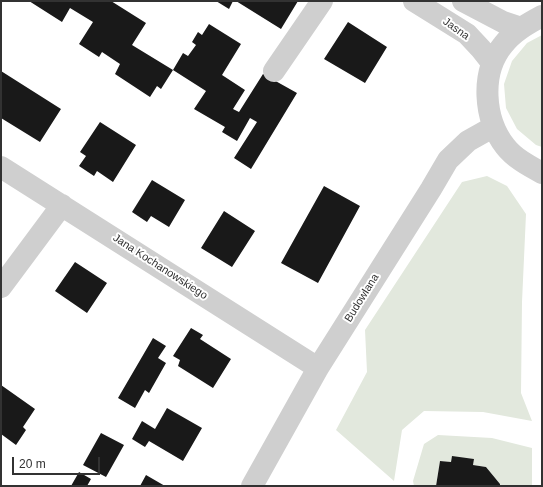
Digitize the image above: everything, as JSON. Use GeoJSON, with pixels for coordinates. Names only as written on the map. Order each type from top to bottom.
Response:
{"type":"FeatureCollection","features":[{"type":"Feature","properties":{"kind":"street"},"geometry":{"type":"LineString","coordinates":[[274,71],[322,1]]}},
{"type":"Feature","properties":{"kind":"street","name":"Jasna"},"geometry":{"type":"LineString","coordinates":[[414,1],[467,34],[481,48],[492,63]]}},
{"type":"Feature","properties":{"kind":"street"},"geometry":{"type":"LineString","coordinates":[[463,1],[503,22],[521,28]]}},
{"type":"Feature","properties":{"kind":"street"},"geometry":{"type":"LineString","coordinates":[[542,16],[521,28],[502,46],[492,63],[487,101],[493,127],[505,147],[523,162],[542,173]]}},
{"type":"Feature","properties":{"kind":"street","name":"Budowlana"},"geometry":{"type":"LineString","coordinates":[[252,486],[318,368],[448,160],[468,141],[493,127]]}},
{"type":"Feature","properties":{"kind":"street","name":"Jana Kochanowskiego"},"geometry":{"type":"LineString","coordinates":[[1,167],[318,368]]}},
{"type":"Feature","properties":{"kind":"street"},"geometry":{"type":"LineString","coordinates":[[1,287],[62,205]]}},
{"type":"Feature","properties":{"kind":"shaded area"},"geometry":{"type":"Polygon","coordinates":[[[542,35],[542,147],[536,145],[517,129],[506,108],[504,84],[512,61],[527,43],[542,35]]]}},
{"type":"Feature","properties":{"kind":"shaded area"},"geometry":{"type":"Polygon","coordinates":[[[487,176],[507,186],[526,214],[522,302],[521,393],[532,421],[483,412],[424,411],[402,430],[394,481],[336,430],[367,372],[365,330],[462,182],[487,176]]]}},
{"type":"Feature","properties":{"kind":"shaded area"},"geometry":{"type":"Polygon","coordinates":[[[438,435],[492,438],[532,448],[532,486],[500,486],[486,467],[473,465],[474,459],[452,457],[451,462],[440,461],[436,486],[414,486],[413,481],[424,444],[438,435]]]}},
{"type":"Feature","properties":{"kind":"building"},"geometry":{"type":"Polygon","coordinates":[[[29,1],[111,1],[146,23],[132,45],[173,70],[161,89],[157,86],[150,97],[115,74],[120,64],[102,52],[99,57],[79,44],[93,22],[70,8],[62,22],[29,1]]]}},
{"type":"Feature","properties":{"kind":"building"},"geometry":{"type":"Polygon","coordinates":[[[216,1],[233,1],[229,9],[216,1]]]}},
{"type":"Feature","properties":{"kind":"building"},"geometry":{"type":"Polygon","coordinates":[[[236,1],[298,1],[281,29],[236,1]]]}},
{"type":"Feature","properties":{"kind":"building"},"geometry":{"type":"Polygon","coordinates":[[[348,22],[387,47],[365,83],[324,59],[348,22]]]}},
{"type":"Feature","properties":{"kind":"building"},"geometry":{"type":"Polygon","coordinates":[[[209,24],[241,44],[222,75],[245,90],[233,109],[239,112],[263,74],[297,93],[251,169],[234,158],[257,122],[250,118],[237,141],[222,132],[225,127],[194,109],[206,91],[173,70],[183,53],[188,56],[196,45],[192,42],[198,32],[202,35],[209,24]]]}},
{"type":"Feature","properties":{"kind":"building"},"geometry":{"type":"Polygon","coordinates":[[[1,71],[61,109],[40,142],[1,118],[1,71]]]}},
{"type":"Feature","properties":{"kind":"building"},"geometry":{"type":"Polygon","coordinates":[[[100,122],[136,145],[113,182],[97,171],[94,176],[79,166],[86,156],[80,152],[100,122]]]}},
{"type":"Feature","properties":{"kind":"building"},"geometry":{"type":"Polygon","coordinates":[[[152,180],[185,200],[169,227],[151,216],[147,222],[132,212],[152,180]]]}},
{"type":"Feature","properties":{"kind":"building"},"geometry":{"type":"Polygon","coordinates":[[[324,186],[360,206],[318,283],[281,263],[324,186]]]}},
{"type":"Feature","properties":{"kind":"building"},"geometry":{"type":"Polygon","coordinates":[[[224,211],[255,231],[232,267],[201,248],[224,211]]]}},
{"type":"Feature","properties":{"kind":"building"},"geometry":{"type":"Polygon","coordinates":[[[75,262],[107,283],[87,313],[55,291],[75,262]]]}},
{"type":"Feature","properties":{"kind":"building"},"geometry":{"type":"Polygon","coordinates":[[[191,328],[203,335],[200,339],[231,359],[213,388],[178,366],[180,360],[173,356],[191,328]]]}},
{"type":"Feature","properties":{"kind":"building"},"geometry":{"type":"Polygon","coordinates":[[[153,338],[166,346],[158,358],[166,363],[149,393],[145,390],[135,408],[118,398],[153,338]]]}},
{"type":"Feature","properties":{"kind":"building"},"geometry":{"type":"Polygon","coordinates":[[[1,385],[35,409],[23,427],[26,430],[16,445],[1,434],[1,385]]]}},
{"type":"Feature","properties":{"kind":"building"},"geometry":{"type":"Polygon","coordinates":[[[167,408],[202,428],[183,461],[149,441],[145,447],[132,439],[142,421],[155,429],[167,408]]]}},
{"type":"Feature","properties":{"kind":"building"},"geometry":{"type":"Polygon","coordinates":[[[101,433],[124,445],[106,477],[83,465],[101,433]]]}},
{"type":"Feature","properties":{"kind":"building"},"geometry":{"type":"Polygon","coordinates":[[[452,456],[474,459],[473,465],[486,467],[500,486],[436,486],[440,461],[451,462],[452,456]]]}},
{"type":"Feature","properties":{"kind":"building"},"geometry":{"type":"Polygon","coordinates":[[[79,472],[91,479],[87,486],[71,486],[79,472]]]}},
{"type":"Feature","properties":{"kind":"building"},"geometry":{"type":"Polygon","coordinates":[[[146,475],[165,486],[140,486],[146,475]]]}}]}
